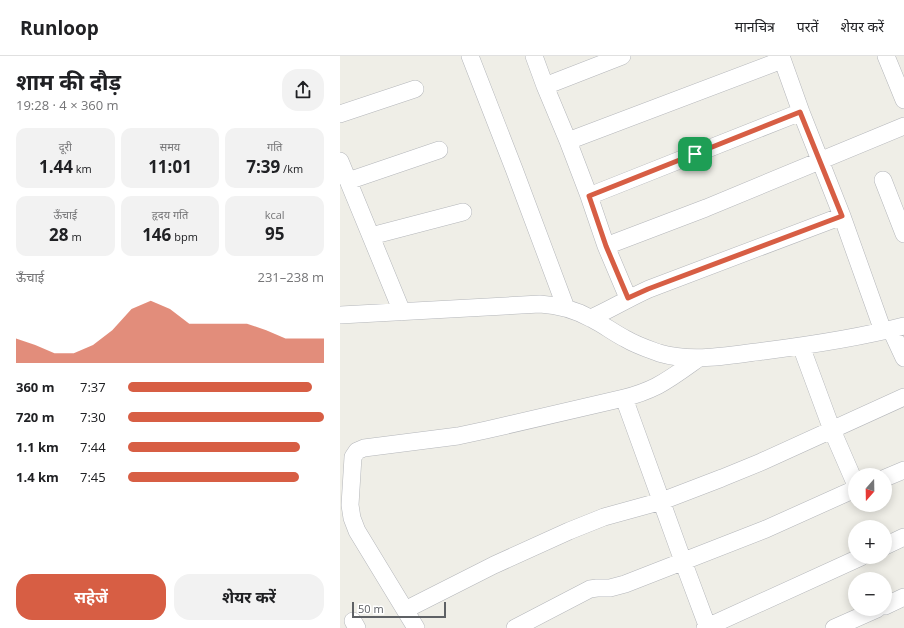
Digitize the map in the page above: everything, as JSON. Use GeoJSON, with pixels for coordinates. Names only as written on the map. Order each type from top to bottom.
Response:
{"type":"FeatureCollection","features":[{"type":"Feature","properties":{"kind":"street"},"geometry":{"type":"LineString","coordinates":[[470,56],[566,308]]}},
{"type":"Feature","properties":{"kind":"street"},"geometry":{"type":"LineString","coordinates":[[534,56],[568,140],[606,246],[628,298]]}},
{"type":"Feature","properties":{"kind":"street"},"geometry":{"type":"LineString","coordinates":[[545,86],[622,56]]}},
{"type":"Feature","properties":{"kind":"street"},"geometry":{"type":"LineString","coordinates":[[886,56],[904,100]]}},
{"type":"Feature","properties":{"kind":"street"},"geometry":{"type":"LineString","coordinates":[[568,140],[781,58],[800,112],[842,216],[893,329],[904,358]]}},
{"type":"Feature","properties":{"kind":"street"},"geometry":{"type":"LineString","coordinates":[[340,114],[415,89]]}},
{"type":"Feature","properties":{"kind":"street"},"geometry":{"type":"LineString","coordinates":[[589,196],[800,112]]}},
{"type":"Feature","properties":{"kind":"street"},"geometry":{"type":"LineString","coordinates":[[606,246],[706,208],[904,126]]}},
{"type":"Feature","properties":{"kind":"street"},"geometry":{"type":"LineString","coordinates":[[348,181],[439,150]]}},
{"type":"Feature","properties":{"kind":"street"},"geometry":{"type":"LineString","coordinates":[[340,161],[402,312]]}},
{"type":"Feature","properties":{"kind":"street"},"geometry":{"type":"LineString","coordinates":[[882,180],[904,234]]}},
{"type":"Feature","properties":{"kind":"street"},"geometry":{"type":"LineString","coordinates":[[371,236],[462,212]]}},
{"type":"Feature","properties":{"kind":"street"},"geometry":{"type":"LineString","coordinates":[[592,318],[628,298],[648,289],[842,216]]}},
{"type":"Feature","properties":{"kind":"street"},"geometry":{"type":"LineString","coordinates":[[340,315],[540,304],[553,305],[566,308],[592,318],[627,340],[645,348],[678,357],[699,358],[819,344],[893,329]]}},
{"type":"Feature","properties":{"kind":"street"},"geometry":{"type":"LineString","coordinates":[[801,346],[832,430],[848,468]]}},
{"type":"Feature","properties":{"kind":"street"},"geometry":{"type":"LineString","coordinates":[[416,628],[357,531],[352,518],[350,505],[353,457],[357,451],[364,448],[458,436],[639,394],[666,381],[699,358]]}},
{"type":"Feature","properties":{"kind":"street"},"geometry":{"type":"LineString","coordinates":[[405,610],[494,565],[569,531],[604,517],[662,502],[754,465],[904,397]]}},
{"type":"Feature","properties":{"kind":"street"},"geometry":{"type":"LineString","coordinates":[[624,398],[707,628],[848,563]]}},
{"type":"Feature","properties":{"kind":"street"},"geometry":{"type":"LineString","coordinates":[[892,475],[904,470]]}},
{"type":"Feature","properties":{"kind":"street"},"geometry":{"type":"LineString","coordinates":[[515,628],[590,589],[616,587],[766,529],[848,492]]}},
{"type":"Feature","properties":{"kind":"street"},"geometry":{"type":"LineString","coordinates":[[892,543],[904,538]]}},
{"type":"Feature","properties":{"kind":"street"},"geometry":{"type":"LineString","coordinates":[[892,603],[904,597]]}},
{"type":"Feature","properties":{"kind":"street"},"geometry":{"type":"LineString","coordinates":[[834,628],[862,616]]}},
{"type":"Feature","properties":{"kind":"route"},"geometry":{"type":"LineString","coordinates":[[800,112],[842,216],[648,289],[628,298],[606,246],[589,196],[695,154],[800,112]]}}]}
